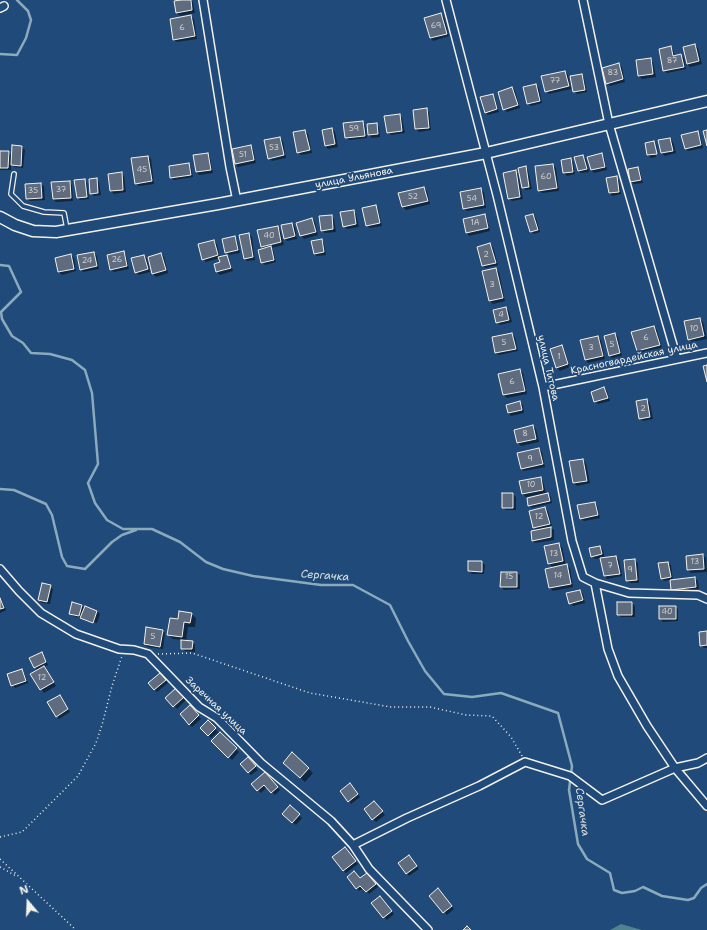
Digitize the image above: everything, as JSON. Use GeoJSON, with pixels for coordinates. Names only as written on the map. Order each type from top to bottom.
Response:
{"type":"FeatureCollection","features":[{"type":"Feature","properties":{"kind":"main road","name":"улица Ульянова"},"geometry":{"type":"LineString","coordinates":[[0,217],[15,225],[33,231],[56,232],[237,201],[486,152],[707,100]]}},
{"type":"Feature","properties":{"kind":"street"},"geometry":{"type":"LineString","coordinates":[[203,0],[230,167],[237,201]]}},
{"type":"Feature","properties":{"kind":"street","name":"улица Титова"},"geometry":{"type":"LineString","coordinates":[[446,0],[486,152],[543,387],[572,541],[584,577],[595,583]]}},
{"type":"Feature","properties":{"kind":"street"},"geometry":{"type":"LineString","coordinates":[[583,0],[609,124],[677,359]]}},
{"type":"Feature","properties":{"kind":"street","name":"Красногвардейская улица"},"geometry":{"type":"LineString","coordinates":[[543,387],[707,353]]}},
{"type":"Feature","properties":{"kind":"street"},"geometry":{"type":"LineString","coordinates":[[0,569],[42,613],[76,634],[119,649],[134,650],[148,654]]}},
{"type":"Feature","properties":{"kind":"street"},"geometry":{"type":"LineString","coordinates":[[707,599],[698,595],[629,592],[595,583],[608,649],[618,676],[647,726],[675,768],[707,806]]}},
{"type":"Feature","properties":{"kind":"street","name":"Заречная улица"},"geometry":{"type":"LineString","coordinates":[[148,654],[198,706],[217,718],[261,763],[331,821],[353,845],[370,869],[428,930]]}},
{"type":"Feature","properties":{"kind":"street"},"geometry":{"type":"LineString","coordinates":[[353,845],[407,818],[479,786],[525,762],[570,776],[602,800],[675,768],[698,763],[707,758]]}},
{"type":"Feature","properties":{"kind":"lane"},"geometry":{"type":"LineString","coordinates":[[14,174],[11,194],[23,206],[44,212],[64,213],[67,230]]}},
{"type":"Feature","properties":{"kind":"path"},"geometry":{"type":"LineString","coordinates":[[0,837],[22,832],[78,776],[96,743],[112,686],[125,649]]}},
{"type":"Feature","properties":{"kind":"path"},"geometry":{"type":"LineString","coordinates":[[148,654],[192,653],[310,693],[391,707],[430,707],[466,715],[492,716],[511,737],[525,762]]}},
{"type":"Feature","properties":{"kind":"path"},"geometry":{"type":"LineString","coordinates":[[0,859],[76,930]]}},
{"type":"Feature","properties":{"kind":"path"},"geometry":{"type":"LineString","coordinates":[[0,867],[18,877]]}},
{"type":"Feature","properties":{"kind":"green space"},"geometry":{"type":"Polygon","coordinates":[[[621,924],[642,930],[610,930],[621,924]]]}},
{"type":"Feature","properties":{"kind":"building"},"geometry":{"type":"Polygon","coordinates":[[[191,0],[192,10],[176,13],[174,1],[191,0]]]}},
{"type":"Feature","properties":{"kind":"building"},"geometry":{"type":"Polygon","coordinates":[[[441,13],[447,34],[430,38],[424,18],[441,13]]]}},
{"type":"Feature","properties":{"kind":"building"},"geometry":{"type":"Polygon","coordinates":[[[191,15],[195,36],[173,40],[170,19],[191,15]]]}},
{"type":"Feature","properties":{"kind":"building"},"geometry":{"type":"Polygon","coordinates":[[[695,44],[699,61],[687,64],[683,47],[695,44]]]}},
{"type":"Feature","properties":{"kind":"building"},"geometry":{"type":"Polygon","coordinates":[[[671,46],[673,56],[681,54],[684,67],[663,71],[659,49],[671,46]]]}},
{"type":"Feature","properties":{"kind":"building"},"geometry":{"type":"Polygon","coordinates":[[[651,58],[653,74],[638,76],[636,60],[651,58]]]}},
{"type":"Feature","properties":{"kind":"building"},"geometry":{"type":"Polygon","coordinates":[[[619,63],[623,79],[606,84],[602,68],[619,63]]]}},
{"type":"Feature","properties":{"kind":"building"},"geometry":{"type":"Polygon","coordinates":[[[565,71],[569,86],[545,92],[541,76],[565,71]]]}},
{"type":"Feature","properties":{"kind":"building"},"geometry":{"type":"Polygon","coordinates":[[[582,74],[585,90],[573,92],[570,76],[582,74]]]}},
{"type":"Feature","properties":{"kind":"building"},"geometry":{"type":"Polygon","coordinates":[[[536,84],[540,101],[527,104],[523,87],[536,84]]]}},
{"type":"Feature","properties":{"kind":"building"},"geometry":{"type":"Polygon","coordinates":[[[512,87],[518,105],[503,110],[498,92],[512,87]]]}},
{"type":"Feature","properties":{"kind":"building"},"geometry":{"type":"Polygon","coordinates":[[[493,94],[497,109],[485,113],[480,97],[493,94]]]}},
{"type":"Feature","properties":{"kind":"building"},"geometry":{"type":"Polygon","coordinates":[[[427,108],[429,128],[415,129],[413,110],[427,108]]]}},
{"type":"Feature","properties":{"kind":"building"},"geometry":{"type":"Polygon","coordinates":[[[400,114],[402,131],[387,133],[384,116],[400,114]]]}},
{"type":"Feature","properties":{"kind":"building"},"geometry":{"type":"Polygon","coordinates":[[[363,121],[365,136],[345,138],[343,123],[363,121]]]}},
{"type":"Feature","properties":{"kind":"building"},"geometry":{"type":"Polygon","coordinates":[[[377,123],[378,134],[368,135],[367,124],[377,123]]]}},
{"type":"Feature","properties":{"kind":"building"},"geometry":{"type":"Polygon","coordinates":[[[332,128],[335,144],[325,146],[322,130],[332,128]]]}},
{"type":"Feature","properties":{"kind":"building"},"geometry":{"type":"Polygon","coordinates":[[[305,130],[310,150],[297,153],[293,132],[305,130]]]}},
{"type":"Feature","properties":{"kind":"building"},"geometry":{"type":"Polygon","coordinates":[[[707,130],[707,146],[703,131],[707,130]]]}},
{"type":"Feature","properties":{"kind":"building"},"geometry":{"type":"Polygon","coordinates":[[[698,131],[701,145],[685,149],[681,135],[698,131]]]}},
{"type":"Feature","properties":{"kind":"building"},"geometry":{"type":"Polygon","coordinates":[[[280,137],[284,155],[268,159],[264,140],[280,137]]]}},
{"type":"Feature","properties":{"kind":"building"},"geometry":{"type":"Polygon","coordinates":[[[670,138],[673,151],[661,153],[658,140],[670,138]]]}},
{"type":"Feature","properties":{"kind":"building"},"geometry":{"type":"Polygon","coordinates":[[[654,141],[657,154],[647,155],[645,143],[654,141]]]}},
{"type":"Feature","properties":{"kind":"building"},"geometry":{"type":"Polygon","coordinates":[[[12,145],[22,146],[21,166],[11,165],[12,145]]]}},
{"type":"Feature","properties":{"kind":"building"},"geometry":{"type":"Polygon","coordinates":[[[251,145],[254,160],[235,164],[232,149],[251,145]]]}},
{"type":"Feature","properties":{"kind":"building"},"geometry":{"type":"Polygon","coordinates":[[[0,151],[9,151],[8,168],[0,168],[0,151]]]}},
{"type":"Feature","properties":{"kind":"building"},"geometry":{"type":"Polygon","coordinates":[[[208,153],[211,170],[196,172],[193,155],[208,153]]]}},
{"type":"Feature","properties":{"kind":"building"},"geometry":{"type":"Polygon","coordinates":[[[602,153],[605,167],[591,170],[587,157],[602,153]]]}},
{"type":"Feature","properties":{"kind":"building"},"geometry":{"type":"Polygon","coordinates":[[[583,155],[587,169],[578,171],[574,157],[583,155]]]}},
{"type":"Feature","properties":{"kind":"building"},"geometry":{"type":"Polygon","coordinates":[[[148,156],[152,181],[135,184],[131,158],[148,156]]]}},
{"type":"Feature","properties":{"kind":"building"},"geometry":{"type":"Polygon","coordinates":[[[571,158],[573,172],[563,173],[561,160],[571,158]]]}},
{"type":"Feature","properties":{"kind":"building"},"geometry":{"type":"Polygon","coordinates":[[[189,163],[191,175],[170,178],[169,166],[189,163]]]}},
{"type":"Feature","properties":{"kind":"building"},"geometry":{"type":"Polygon","coordinates":[[[553,164],[557,188],[538,191],[535,166],[553,164]]]}},
{"type":"Feature","properties":{"kind":"building"},"geometry":{"type":"Polygon","coordinates":[[[526,166],[529,187],[522,188],[518,168],[526,166]]]}},
{"type":"Feature","properties":{"kind":"building"},"geometry":{"type":"Polygon","coordinates":[[[638,167],[641,180],[630,182],[628,169],[638,167]]]}},
{"type":"Feature","properties":{"kind":"building"},"geometry":{"type":"Polygon","coordinates":[[[516,170],[520,197],[508,199],[503,173],[516,170]]]}},
{"type":"Feature","properties":{"kind":"building"},"geometry":{"type":"Polygon","coordinates":[[[122,172],[123,190],[110,191],[108,174],[122,172]]]}},
{"type":"Feature","properties":{"kind":"building"},"geometry":{"type":"Polygon","coordinates":[[[617,176],[619,192],[609,193],[606,178],[617,176]]]}},
{"type":"Feature","properties":{"kind":"building"},"geometry":{"type":"Polygon","coordinates":[[[97,178],[98,193],[90,194],[89,179],[97,178]]]}},
{"type":"Feature","properties":{"kind":"building"},"geometry":{"type":"Polygon","coordinates":[[[85,179],[87,197],[77,198],[74,180],[85,179]]]}},
{"type":"Feature","properties":{"kind":"building"},"geometry":{"type":"Polygon","coordinates":[[[70,181],[71,198],[53,199],[51,182],[70,181]]]}},
{"type":"Feature","properties":{"kind":"building"},"geometry":{"type":"Polygon","coordinates":[[[41,183],[42,198],[26,199],[25,184],[41,183]]]}},
{"type":"Feature","properties":{"kind":"building"},"geometry":{"type":"Polygon","coordinates":[[[424,187],[428,201],[402,207],[398,193],[424,187]]]}},
{"type":"Feature","properties":{"kind":"building"},"geometry":{"type":"Polygon","coordinates":[[[481,188],[484,205],[463,209],[460,192],[481,188]]]}},
{"type":"Feature","properties":{"kind":"building"},"geometry":{"type":"Polygon","coordinates":[[[376,205],[380,223],[366,226],[362,208],[376,205]]]}},
{"type":"Feature","properties":{"kind":"building"},"geometry":{"type":"Polygon","coordinates":[[[354,210],[356,224],[343,227],[340,212],[354,210]]]}},
{"type":"Feature","properties":{"kind":"building"},"geometry":{"type":"Polygon","coordinates":[[[485,214],[488,228],[466,233],[463,219],[485,214]]]}},
{"type":"Feature","properties":{"kind":"building"},"geometry":{"type":"Polygon","coordinates":[[[533,214],[538,230],[530,232],[525,216],[533,214]]]}},
{"type":"Feature","properties":{"kind":"building"},"geometry":{"type":"Polygon","coordinates":[[[332,215],[333,229],[321,231],[319,216],[332,215]]]}},
{"type":"Feature","properties":{"kind":"building"},"geometry":{"type":"Polygon","coordinates":[[[312,218],[316,232],[300,236],[296,223],[312,218]]]}},
{"type":"Feature","properties":{"kind":"building"},"geometry":{"type":"Polygon","coordinates":[[[292,223],[295,236],[284,239],[281,225],[292,223]]]}},
{"type":"Feature","properties":{"kind":"building"},"geometry":{"type":"Polygon","coordinates":[[[278,226],[281,242],[261,247],[257,230],[278,226]]]}},
{"type":"Feature","properties":{"kind":"building"},"geometry":{"type":"Polygon","coordinates":[[[249,233],[253,257],[244,259],[239,235],[249,233]]]}},
{"type":"Feature","properties":{"kind":"building"},"geometry":{"type":"Polygon","coordinates":[[[235,236],[238,250],[225,253],[222,239],[235,236]]]}},
{"type":"Feature","properties":{"kind":"building"},"geometry":{"type":"Polygon","coordinates":[[[322,239],[324,252],[314,254],[311,241],[322,239]]]}},
{"type":"Feature","properties":{"kind":"building"},"geometry":{"type":"Polygon","coordinates":[[[214,240],[218,255],[202,260],[198,244],[214,240]]]}},
{"type":"Feature","properties":{"kind":"building"},"geometry":{"type":"Polygon","coordinates":[[[490,243],[496,263],[482,266],[477,247],[490,243]]]}},
{"type":"Feature","properties":{"kind":"building"},"geometry":{"type":"Polygon","coordinates":[[[271,246],[274,260],[261,263],[258,250],[271,246]]]}},
{"type":"Feature","properties":{"kind":"building"},"geometry":{"type":"Polygon","coordinates":[[[124,251],[127,266],[110,270],[107,255],[124,251]]]}},
{"type":"Feature","properties":{"kind":"building"},"geometry":{"type":"Polygon","coordinates":[[[94,252],[97,266],[80,270],[77,255],[94,252]]]}},
{"type":"Feature","properties":{"kind":"building"},"geometry":{"type":"Polygon","coordinates":[[[161,253],[166,270],[152,274],[148,257],[161,253]]]}},
{"type":"Feature","properties":{"kind":"building"},"geometry":{"type":"Polygon","coordinates":[[[71,254],[74,269],[58,272],[55,258],[71,254]]]}},
{"type":"Feature","properties":{"kind":"building"},"geometry":{"type":"Polygon","coordinates":[[[144,255],[148,269],[135,273],[131,258],[144,255]]]}},
{"type":"Feature","properties":{"kind":"building"},"geometry":{"type":"Polygon","coordinates":[[[227,255],[231,268],[216,272],[214,264],[220,262],[218,257],[227,255]]]}},
{"type":"Feature","properties":{"kind":"building"},"geometry":{"type":"Polygon","coordinates":[[[496,268],[503,298],[489,301],[482,271],[496,268]]]}},
{"type":"Feature","properties":{"kind":"building"},"geometry":{"type":"Polygon","coordinates":[[[506,307],[509,320],[496,323],[493,310],[506,307]]]}},
{"type":"Feature","properties":{"kind":"building"},"geometry":{"type":"Polygon","coordinates":[[[700,318],[704,336],[688,340],[684,321],[700,318]]]}},
{"type":"Feature","properties":{"kind":"building"},"geometry":{"type":"Polygon","coordinates":[[[654,326],[660,345],[637,351],[631,332],[654,326]]]}},
{"type":"Feature","properties":{"kind":"building"},"geometry":{"type":"Polygon","coordinates":[[[512,333],[516,349],[495,353],[492,337],[512,333]]]}},
{"type":"Feature","properties":{"kind":"building"},"geometry":{"type":"Polygon","coordinates":[[[615,333],[620,353],[609,356],[604,336],[615,333]]]}},
{"type":"Feature","properties":{"kind":"building"},"geometry":{"type":"Polygon","coordinates":[[[598,336],[603,356],[585,360],[580,340],[598,336]]]}},
{"type":"Feature","properties":{"kind":"building"},"geometry":{"type":"Polygon","coordinates":[[[562,345],[568,364],[556,368],[550,349],[562,345]]]}},
{"type":"Feature","properties":{"kind":"building"},"geometry":{"type":"Polygon","coordinates":[[[707,365],[707,382],[703,366],[707,365]]]}},
{"type":"Feature","properties":{"kind":"building"},"geometry":{"type":"Polygon","coordinates":[[[520,369],[525,391],[503,395],[498,374],[520,369]]]}},
{"type":"Feature","properties":{"kind":"building"},"geometry":{"type":"Polygon","coordinates":[[[604,387],[608,398],[594,402],[591,392],[604,387]]]}},
{"type":"Feature","properties":{"kind":"building"},"geometry":{"type":"Polygon","coordinates":[[[647,399],[650,417],[639,419],[636,401],[647,399]]]}},
{"type":"Feature","properties":{"kind":"building"},"geometry":{"type":"Polygon","coordinates":[[[520,401],[522,410],[508,413],[506,405],[520,401]]]}},
{"type":"Feature","properties":{"kind":"building"},"geometry":{"type":"Polygon","coordinates":[[[533,425],[536,439],[517,443],[514,430],[533,425]]]}},
{"type":"Feature","properties":{"kind":"building"},"geometry":{"type":"Polygon","coordinates":[[[539,448],[543,464],[521,469],[517,453],[539,448]]]}},
{"type":"Feature","properties":{"kind":"building"},"geometry":{"type":"Polygon","coordinates":[[[583,459],[587,481],[573,483],[569,461],[583,459]]]}},
{"type":"Feature","properties":{"kind":"building"},"geometry":{"type":"Polygon","coordinates":[[[541,477],[543,490],[522,494],[519,481],[541,477]]]}},
{"type":"Feature","properties":{"kind":"building"},"geometry":{"type":"Polygon","coordinates":[[[502,493],[513,493],[513,508],[502,508],[502,493]]]}},
{"type":"Feature","properties":{"kind":"building"},"geometry":{"type":"Polygon","coordinates":[[[548,493],[550,501],[528,506],[527,498],[548,493]]]}},
{"type":"Feature","properties":{"kind":"building"},"geometry":{"type":"Polygon","coordinates":[[[595,502],[598,515],[580,519],[577,505],[595,502]]]}},
{"type":"Feature","properties":{"kind":"building"},"geometry":{"type":"Polygon","coordinates":[[[545,507],[550,524],[533,528],[529,511],[545,507]]]}},
{"type":"Feature","properties":{"kind":"building"},"geometry":{"type":"Polygon","coordinates":[[[551,527],[551,537],[532,541],[531,531],[551,527]]]}},
{"type":"Feature","properties":{"kind":"building"},"geometry":{"type":"Polygon","coordinates":[[[559,543],[563,561],[548,564],[544,546],[559,543]]]}},
{"type":"Feature","properties":{"kind":"building"},"geometry":{"type":"Polygon","coordinates":[[[600,546],[602,554],[591,557],[589,548],[600,546]]]}},
{"type":"Feature","properties":{"kind":"building"},"geometry":{"type":"Polygon","coordinates":[[[703,554],[704,569],[687,570],[686,556],[703,554]]]}},
{"type":"Feature","properties":{"kind":"building"},"geometry":{"type":"Polygon","coordinates":[[[616,556],[620,574],[604,576],[600,558],[616,556]]]}},
{"type":"Feature","properties":{"kind":"building"},"geometry":{"type":"Polygon","coordinates":[[[635,559],[637,580],[626,581],[624,560],[635,559]]]}},
{"type":"Feature","properties":{"kind":"building"},"geometry":{"type":"Polygon","coordinates":[[[468,561],[482,561],[482,572],[468,571],[468,561]]]}},
{"type":"Feature","properties":{"kind":"building"},"geometry":{"type":"Polygon","coordinates":[[[668,562],[671,577],[661,579],[658,563],[668,562]]]}},
{"type":"Feature","properties":{"kind":"building"},"geometry":{"type":"Polygon","coordinates":[[[567,564],[571,584],[549,588],[545,569],[567,564]]]}},
{"type":"Feature","properties":{"kind":"building"},"geometry":{"type":"Polygon","coordinates":[[[501,572],[517,572],[517,587],[500,587],[501,572]]]}},
{"type":"Feature","properties":{"kind":"building"},"geometry":{"type":"Polygon","coordinates":[[[695,577],[696,587],[671,590],[670,580],[695,577]]]}},
{"type":"Feature","properties":{"kind":"building"},"geometry":{"type":"Polygon","coordinates":[[[42,583],[51,585],[47,602],[38,600],[42,583]]]}},
{"type":"Feature","properties":{"kind":"building"},"geometry":{"type":"Polygon","coordinates":[[[580,590],[583,600],[569,604],[566,593],[580,590]]]}},
{"type":"Feature","properties":{"kind":"building"},"geometry":{"type":"Polygon","coordinates":[[[0,598],[4,608],[0,609],[0,598]]]}},
{"type":"Feature","properties":{"kind":"building"},"geometry":{"type":"Polygon","coordinates":[[[72,602],[82,605],[79,616],[69,614],[72,602]]]}},
{"type":"Feature","properties":{"kind":"building"},"geometry":{"type":"Polygon","coordinates":[[[617,602],[632,602],[632,615],[617,615],[617,602]]]}},
{"type":"Feature","properties":{"kind":"building"},"geometry":{"type":"Polygon","coordinates":[[[85,606],[97,611],[93,623],[80,618],[85,606]]]}},
{"type":"Feature","properties":{"kind":"building"},"geometry":{"type":"Polygon","coordinates":[[[659,606],[676,606],[676,619],[659,619],[659,606]]]}},
{"type":"Feature","properties":{"kind":"building"},"geometry":{"type":"Polygon","coordinates":[[[179,611],[192,613],[190,623],[184,622],[182,637],[167,635],[170,618],[178,619],[179,611]]]}},
{"type":"Feature","properties":{"kind":"building"},"geometry":{"type":"Polygon","coordinates":[[[146,627],[163,630],[160,647],[144,644],[146,627]]]}},
{"type":"Feature","properties":{"kind":"building"},"geometry":{"type":"Polygon","coordinates":[[[707,631],[707,645],[700,646],[699,632],[707,631]]]}},
{"type":"Feature","properties":{"kind":"building"},"geometry":{"type":"Polygon","coordinates":[[[181,640],[193,641],[192,649],[181,649],[181,640]]]}},
{"type":"Feature","properties":{"kind":"building"},"geometry":{"type":"Polygon","coordinates":[[[42,652],[46,662],[34,668],[29,658],[42,652]]]}},
{"type":"Feature","properties":{"kind":"building"},"geometry":{"type":"Polygon","coordinates":[[[44,666],[54,682],[40,690],[30,674],[44,666]]]}},
{"type":"Feature","properties":{"kind":"building"},"geometry":{"type":"Polygon","coordinates":[[[22,669],[26,681],[11,686],[7,674],[22,669]]]}},
{"type":"Feature","properties":{"kind":"building"},"geometry":{"type":"Polygon","coordinates":[[[160,673],[166,680],[154,690],[148,683],[160,673]]]}},
{"type":"Feature","properties":{"kind":"building"},"geometry":{"type":"Polygon","coordinates":[[[176,688],[184,697],[173,707],[165,698],[176,688]]]}},
{"type":"Feature","properties":{"kind":"building"},"geometry":{"type":"Polygon","coordinates":[[[60,695],[68,709],[56,717],[47,702],[60,695]]]}},
{"type":"Feature","properties":{"kind":"building"},"geometry":{"type":"Polygon","coordinates":[[[190,705],[199,715],[189,725],[180,714],[190,705]]]}},
{"type":"Feature","properties":{"kind":"building"},"geometry":{"type":"Polygon","coordinates":[[[208,720],[216,728],[208,736],[200,728],[208,720]]]}},
{"type":"Feature","properties":{"kind":"building"},"geometry":{"type":"Polygon","coordinates":[[[220,732],[237,748],[228,758],[211,741],[220,732]]]}},
{"type":"Feature","properties":{"kind":"building"},"geometry":{"type":"Polygon","coordinates":[[[292,752],[309,768],[300,778],[283,763],[292,752]]]}},
{"type":"Feature","properties":{"kind":"building"},"geometry":{"type":"Polygon","coordinates":[[[248,757],[256,766],[248,773],[240,764],[248,757]]]}},
{"type":"Feature","properties":{"kind":"building"},"geometry":{"type":"Polygon","coordinates":[[[265,772],[278,787],[271,793],[264,785],[257,791],[251,784],[265,772]]]}},
{"type":"Feature","properties":{"kind":"building"},"geometry":{"type":"Polygon","coordinates":[[[350,783],[358,794],[348,802],[340,791],[350,783]]]}},
{"type":"Feature","properties":{"kind":"building"},"geometry":{"type":"Polygon","coordinates":[[[374,801],[383,811],[372,820],[364,809],[374,801]]]}},
{"type":"Feature","properties":{"kind":"building"},"geometry":{"type":"Polygon","coordinates":[[[290,805],[300,814],[292,823],[282,814],[290,805]]]}},
{"type":"Feature","properties":{"kind":"building"},"geometry":{"type":"Polygon","coordinates":[[[345,847],[356,861],[343,871],[332,857],[345,847]]]}},
{"type":"Feature","properties":{"kind":"building"},"geometry":{"type":"Polygon","coordinates":[[[409,855],[417,866],[406,874],[398,863],[409,855]]]}},
{"type":"Feature","properties":{"kind":"building"},"geometry":{"type":"Polygon","coordinates":[[[354,871],[360,878],[367,873],[376,884],[366,892],[360,886],[356,889],[347,877],[354,871]]]}},
{"type":"Feature","properties":{"kind":"building"},"geometry":{"type":"Polygon","coordinates":[[[438,888],[452,906],[443,913],[429,896],[438,888]]]}},
{"type":"Feature","properties":{"kind":"building"},"geometry":{"type":"Polygon","coordinates":[[[380,896],[392,911],[383,918],[371,903],[380,896]]]}},
{"type":"Feature","properties":{"kind":"building"},"geometry":{"type":"Polygon","coordinates":[[[467,926],[471,930],[463,930],[467,926]]]}},
{"type":"Feature","properties":{"kind":"waterway","name":"Сергачка"},"geometry":{"type":"LineString","coordinates":[[0,54],[17,55],[26,38],[31,20],[28,11],[17,0]]}},
{"type":"Feature","properties":{"kind":"waterway","name":"Сергачка"},"geometry":{"type":"LineString","coordinates":[[0,265],[9,266],[21,292],[1,312],[2,319],[12,336],[23,343],[31,353],[50,354],[72,360],[85,370],[92,393],[98,464],[88,483],[95,503],[107,520],[123,529],[152,529],[180,542],[206,562],[223,569],[253,576],[321,585],[353,585],[390,605],[425,671],[444,694],[472,697],[501,693],[558,713],[572,766],[569,790],[578,844],[587,859],[610,873],[614,890],[622,893],[635,891],[643,887],[662,896],[688,900],[694,898],[701,888],[707,884]]}},
{"type":"Feature","properties":{"kind":"waterway"},"geometry":{"type":"LineString","coordinates":[[0,489],[14,490],[46,504],[52,515],[62,557],[67,566],[85,569],[112,542],[122,535],[136,530]]}}]}
